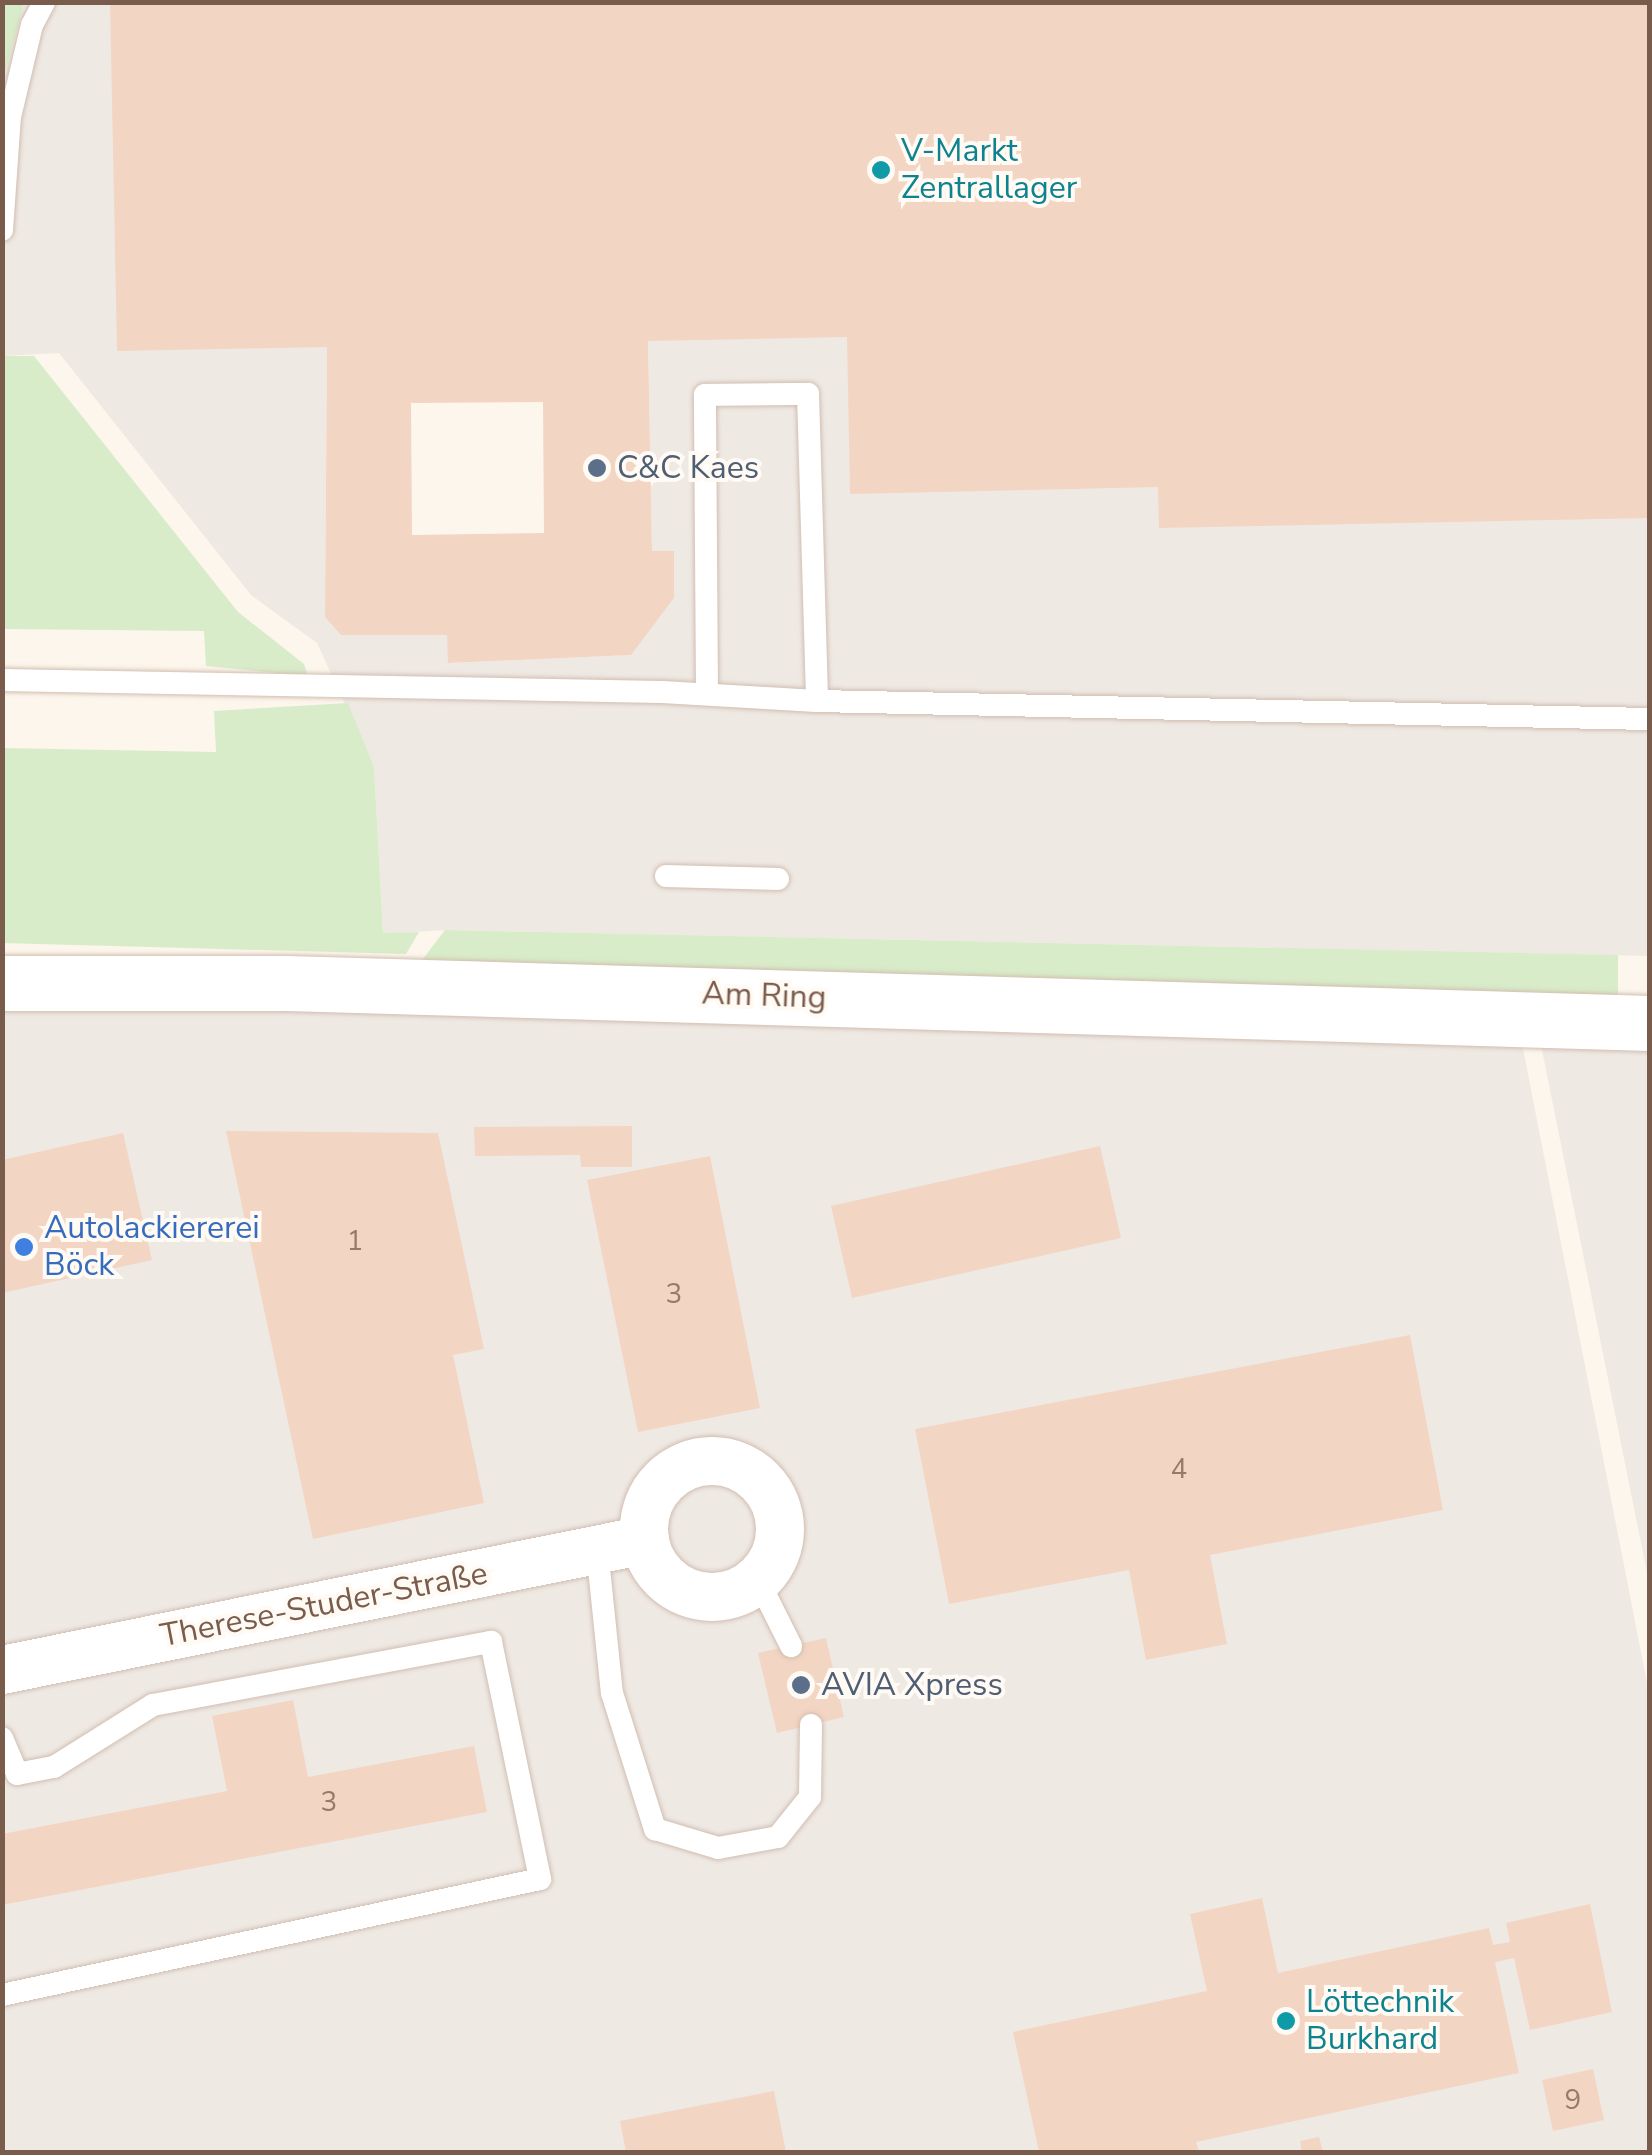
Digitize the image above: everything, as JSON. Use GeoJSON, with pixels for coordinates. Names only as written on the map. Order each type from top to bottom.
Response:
{"type":"FeatureCollection","features":[{"type":"Feature","properties":{"kind":"street","name":"Am Ring"},"geometry":{"type":"LineString","coordinates":[[2,983],[287,983],[1526,1016],[1650,1023]]}},
{"type":"Feature","properties":{"kind":"street"},"geometry":{"type":"LineString","coordinates":[[700,1463],[735,1464],[756,1476],[771,1494],[780,1516],[780,1539],[772,1562],[758,1580],[730,1594],[700,1596],[664,1576],[645,1540],[645,1516],[653,1494],[669,1477],[700,1463]]}},
{"type":"Feature","properties":{"kind":"street","name":"Therese-Studer-Straße"},"geometry":{"type":"LineString","coordinates":[[2,1670],[645,1540]]}},
{"type":"Feature","properties":{"kind":"lane"},"geometry":{"type":"LineString","coordinates":[[2,230],[10,117],[32,25],[44,2]]}},
{"type":"Feature","properties":{"kind":"lane"},"geometry":{"type":"LineString","coordinates":[[707,694],[704,395],[808,394],[817,701]]}},
{"type":"Feature","properties":{"kind":"lane"},"geometry":{"type":"LineString","coordinates":[[2,680],[1650,719]]}},
{"type":"Feature","properties":{"kind":"lane"},"geometry":{"type":"LineString","coordinates":[[666,876],[778,878]]}},
{"type":"Feature","properties":{"kind":"lane"},"geometry":{"type":"LineString","coordinates":[[597,1549],[612,1693],[655,1829],[718,1848],[778,1836],[810,1798],[812,1724]]}},
{"type":"Feature","properties":{"kind":"lane"},"geometry":{"type":"LineString","coordinates":[[758,1580],[791,1646]]}},
{"type":"Feature","properties":{"kind":"lane"},"geometry":{"type":"LineString","coordinates":[[2,1738],[17,1774],[54,1767],[154,1705],[491,1642],[540,1878],[2,1995]]}},
{"type":"Feature","properties":{"kind":"shaded area"},"geometry":{"type":"Polygon","coordinates":[[[24,3],[1649,3],[1649,956],[445,930],[383,934],[374,767],[317,643],[251,595],[59,353],[3,356],[3,80],[24,3]],[[648,341],[327,347],[325,617],[447,635],[449,663],[630,655],[674,598],[674,551],[652,551],[648,341]]]}},
{"type":"Feature","properties":{"kind":"shaded area"},"geometry":{"type":"Polygon","coordinates":[[[3,994],[1519,1028],[1649,1693],[1649,2152],[3,2152],[3,994]]]}},
{"type":"Feature","properties":{"kind":"shaded area"},"geometry":{"type":"Polygon","coordinates":[[[1538,1030],[1649,1035],[1649,1583],[1538,1030]]]}},
{"type":"Feature","properties":{"kind":"green space"},"geometry":{"type":"Polygon","coordinates":[[[2,3],[24,3],[3,80],[2,3]]]}},
{"type":"Feature","properties":{"kind":"green space"},"geometry":{"type":"Polygon","coordinates":[[[2,356],[34,356],[238,612],[304,664],[308,676],[206,666],[204,631],[3,629],[2,356]]]}},
{"type":"Feature","properties":{"kind":"green space"},"geometry":{"type":"Polygon","coordinates":[[[348,703],[374,767],[383,933],[419,932],[406,954],[3,943],[3,748],[216,752],[214,711],[348,703]]]}},
{"type":"Feature","properties":{"kind":"green space"},"geometry":{"type":"Polygon","coordinates":[[[445,930],[1618,955],[1618,997],[422,960],[445,930]]]}},
{"type":"Feature","properties":{"kind":"building","name":"V-Markt Zentrallager"},"geometry":{"type":"Polygon","coordinates":[[[110,2],[1650,2],[1650,518],[1159,528],[1158,487],[850,494],[847,337],[648,341],[652,551],[674,551],[674,598],[631,655],[448,663],[447,635],[341,635],[325,617],[327,347],[117,351],[110,2]],[[543,402],[411,403],[412,535],[544,533],[543,402]]]}},
{"type":"Feature","properties":{"kind":"building"},"geometry":{"type":"Polygon","coordinates":[[[632,1126],[632,1167],[581,1167],[580,1155],[475,1156],[474,1127],[632,1126]]]}},
{"type":"Feature","properties":{"kind":"building"},"geometry":{"type":"Polygon","coordinates":[[[226,1131],[438,1133],[484,1349],[453,1355],[484,1503],[313,1539],[226,1131]]]}},
{"type":"Feature","properties":{"kind":"building"},"geometry":{"type":"Polygon","coordinates":[[[123,1133],[152,1260],[2,1293],[2,1160],[123,1133]]]}},
{"type":"Feature","properties":{"kind":"building"},"geometry":{"type":"Polygon","coordinates":[[[1100,1146],[1121,1238],[852,1298],[831,1206],[1100,1146]]]}},
{"type":"Feature","properties":{"kind":"building"},"geometry":{"type":"Polygon","coordinates":[[[710,1156],[760,1408],[638,1432],[587,1180],[710,1156]]]}},
{"type":"Feature","properties":{"kind":"building"},"geometry":{"type":"Polygon","coordinates":[[[1410,1335],[1443,1510],[1210,1555],[1227,1644],[1146,1660],[1129,1570],[949,1604],[915,1429],[1410,1335]]]}},
{"type":"Feature","properties":{"kind":"building","name":"AVIA Xpress"},"geometry":{"type":"Polygon","coordinates":[[[826,1638],[844,1717],[777,1733],[758,1653],[826,1638]]]}},
{"type":"Feature","properties":{"kind":"building"},"geometry":{"type":"Polygon","coordinates":[[[293,1700],[308,1777],[474,1746],[487,1812],[2,1905],[2,1834],[227,1791],[212,1716],[293,1700]]]}},
{"type":"Feature","properties":{"kind":"building","name":"Löttechnik Burkhard"},"geometry":{"type":"Polygon","coordinates":[[[1262,1898],[1278,1973],[1489,1928],[1493,1945],[1510,1942],[1506,1923],[1590,1904],[1612,2012],[1530,2030],[1514,1958],[1495,1962],[1519,2073],[1196,2142],[1199,2152],[1039,2152],[1013,2032],[1207,1991],[1190,1914],[1262,1898]]]}},
{"type":"Feature","properties":{"kind":"building"},"geometry":{"type":"Polygon","coordinates":[[[1593,2069],[1604,2120],[1553,2131],[1542,2080],[1593,2069]]]}},
{"type":"Feature","properties":{"kind":"building"},"geometry":{"type":"Polygon","coordinates":[[[774,2091],[786,2152],[626,2152],[620,2121],[774,2091]]]}},
{"type":"Feature","properties":{"kind":"building"},"geometry":{"type":"Polygon","coordinates":[[[1319,2137],[1323,2152],[1302,2152],[1300,2141],[1319,2137]]]}},
{"type":"Feature","properties":{"kind":"place","name":"V-Markt Zentrallager"},"geometry":{"type":"Point","coordinates":[881,170]}},
{"type":"Feature","properties":{"kind":"place","name":"C&C Kaes"},"geometry":{"type":"Point","coordinates":[597,468]}},
{"type":"Feature","properties":{"kind":"place","name":"Autolackiererei Böck"},"geometry":{"type":"Point","coordinates":[24,1247]}},
{"type":"Feature","properties":{"kind":"place","name":"AVIA Xpress"},"geometry":{"type":"Point","coordinates":[801,1685]}},
{"type":"Feature","properties":{"kind":"place","name":"Löttechnik Burkhard"},"geometry":{"type":"Point","coordinates":[1286,2021]}}]}
